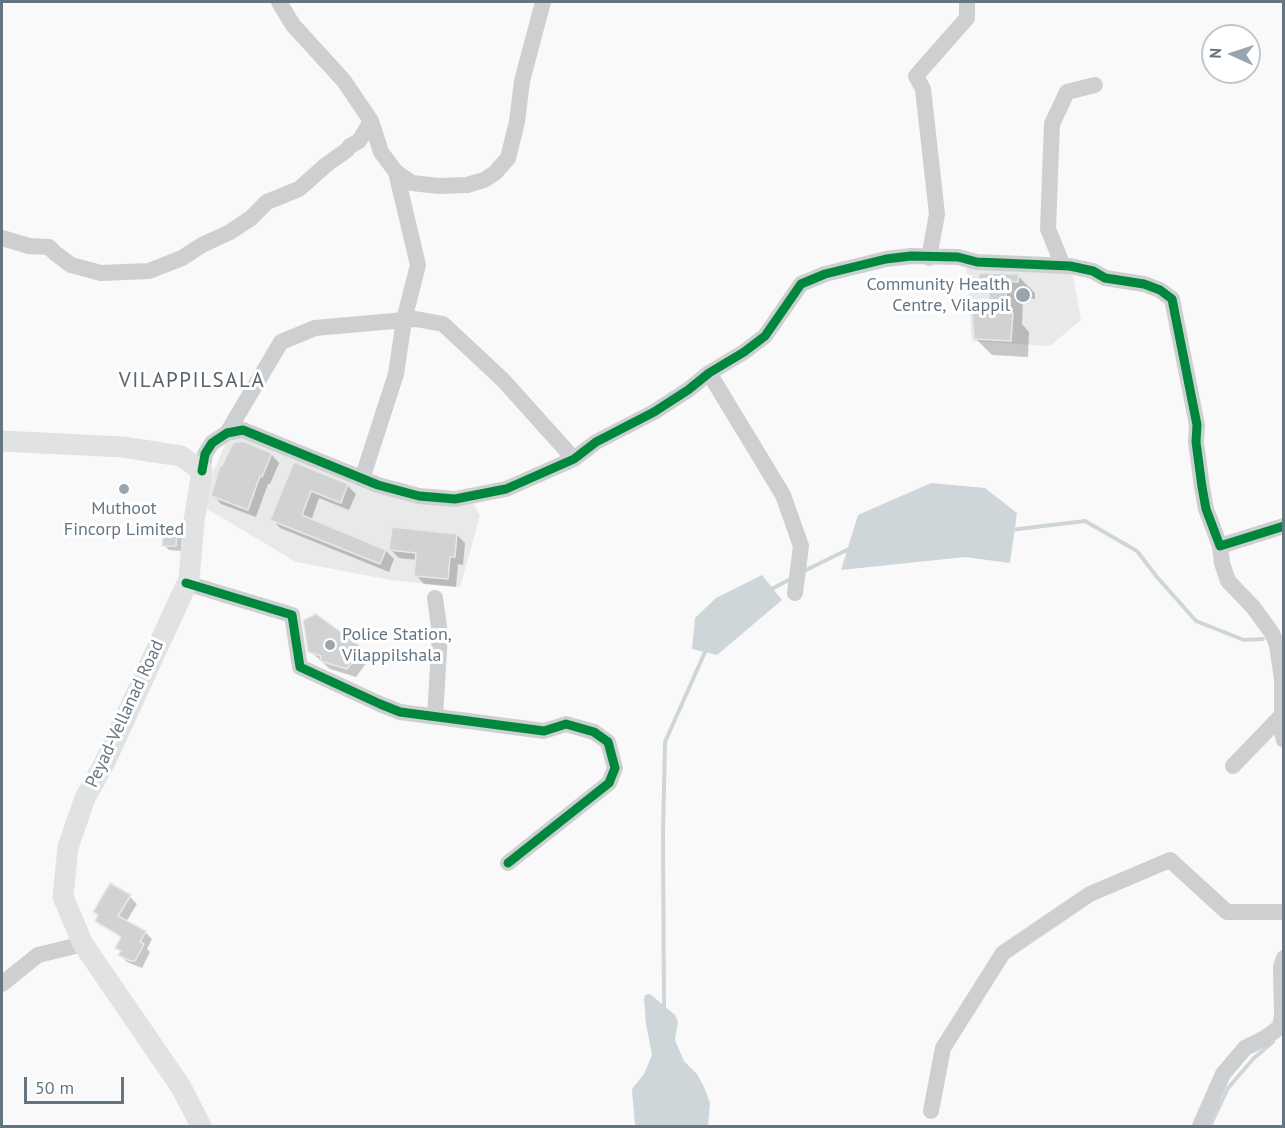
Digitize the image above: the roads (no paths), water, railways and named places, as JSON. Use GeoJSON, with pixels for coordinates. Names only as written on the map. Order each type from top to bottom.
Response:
{"type":"FeatureCollection","features":[{"type":"Feature","properties":{"kind":"main road"},"geometry":{"type":"LineString","coordinates":[[2,441],[123,447],[181,456],[202,471]]}},
{"type":"Feature","properties":{"kind":"main road","name":"Peyad-Vellanad Road"},"geometry":{"type":"LineString","coordinates":[[201,1126],[181,1087],[83,944],[63,897],[68,847],[85,798],[104,764],[189,579],[194,521],[202,471]]}},
{"type":"Feature","properties":{"kind":"street"},"geometry":{"type":"LineString","coordinates":[[279,2],[293,25],[344,81],[371,120],[381,152],[396,172],[412,183],[439,186],[466,185],[484,180],[495,173],[508,158],[517,122],[522,81],[543,2]]}},
{"type":"Feature","properties":{"kind":"street"},"geometry":{"type":"LineString","coordinates":[[929,258],[937,214],[923,89],[916,76],[968,18],[967,2]]}},
{"type":"Feature","properties":{"kind":"street"},"geometry":{"type":"LineString","coordinates":[[1064,266],[1048,229],[1052,124],[1067,92],[1095,85]]}},
{"type":"Feature","properties":{"kind":"street"},"geometry":{"type":"LineString","coordinates":[[2,238],[28,246],[49,247],[71,265],[100,273],[149,272],[182,258],[202,245],[230,232],[251,219],[267,202],[299,189],[326,165],[359,141],[371,120]]}},
{"type":"Feature","properties":{"kind":"street"},"geometry":{"type":"LineString","coordinates":[[362,479],[396,374],[404,320],[418,265],[396,172]]}},
{"type":"Feature","properties":{"kind":"street"},"geometry":{"type":"LineString","coordinates":[[202,471],[205,454],[212,443],[227,433],[243,430],[362,479],[419,496],[455,499],[506,489],[574,459],[596,441],[654,412],[688,390],[709,373],[765,336],[777,322],[801,284],[825,273],[886,259],[911,256],[958,257],[977,262],[1064,266],[1093,271],[1105,278],[1144,284],[1160,290],[1172,299],[1197,425],[1196,442],[1206,509],[1220,546],[1222,563],[1228,581],[1272,633],[1277,645],[1282,679],[1284,740]]}},
{"type":"Feature","properties":{"kind":"street"},"geometry":{"type":"LineString","coordinates":[[227,433],[281,342],[315,328],[416,319],[443,324],[503,380],[574,459]]}},
{"type":"Feature","properties":{"kind":"street"},"geometry":{"type":"LineString","coordinates":[[709,373],[783,495],[801,546],[795,592]]}},
{"type":"Feature","properties":{"kind":"street"},"geometry":{"type":"LineString","coordinates":[[1220,546],[1284,526]]}},
{"type":"Feature","properties":{"kind":"street"},"geometry":{"type":"LineString","coordinates":[[186,583],[292,615],[300,667],[400,712],[544,731],[566,724],[594,732],[608,742],[615,768],[609,783],[508,863]]}},
{"type":"Feature","properties":{"kind":"street"},"geometry":{"type":"LineString","coordinates":[[435,598],[440,634],[435,716]]}},
{"type":"Feature","properties":{"kind":"street"},"geometry":{"type":"LineString","coordinates":[[1233,766],[1282,715]]}},
{"type":"Feature","properties":{"kind":"street"},"geometry":{"type":"LineString","coordinates":[[931,1110],[943,1048],[1003,953],[1090,894],[1170,860],[1227,912],[1284,912]]}},
{"type":"Feature","properties":{"kind":"street"},"geometry":{"type":"LineString","coordinates":[[2,984],[38,955],[83,944]]}},
{"type":"Feature","properties":{"kind":"street"},"geometry":{"type":"LineString","coordinates":[[1200,1126],[1223,1074],[1230,1065],[1245,1048],[1280,1027],[1281,967],[1284,958]]}},
{"type":"Feature","properties":{"kind":"waterway"},"geometry":{"type":"LineString","coordinates":[[1010,530],[1085,521],[1137,551],[1196,621],[1244,640],[1263,639]]}},
{"type":"Feature","properties":{"kind":"waterway"},"geometry":{"type":"LineString","coordinates":[[804,571],[851,548]]}},
{"type":"Feature","properties":{"kind":"waterway"},"geometry":{"type":"LineString","coordinates":[[770,590],[792,578]]}},
{"type":"Feature","properties":{"kind":"waterway"},"geometry":{"type":"LineString","coordinates":[[664,1007],[665,742],[708,649]]}},
{"type":"Feature","properties":{"kind":"waterway"},"geometry":{"type":"LineString","coordinates":[[1210,1126],[1228,1088],[1254,1058],[1273,1042]]}},
{"type":"Feature","properties":{"kind":"place","name":"Community Health Centre, Vilappil"},"geometry":{"type":"Point","coordinates":[1023,295]}},
{"type":"Feature","properties":{"kind":"place","name":"Muthoot Fincorp Limited"},"geometry":{"type":"Point","coordinates":[124,489]}},
{"type":"Feature","properties":{"kind":"place","name":"Police Station, Vilappilshala"},"geometry":{"type":"Point","coordinates":[330,645]}},
{"type":"Feature","properties":{"kind":"district","name":"VILAPPILSALA"},"geometry":{"type":"Point","coordinates":[192,381]}}]}
